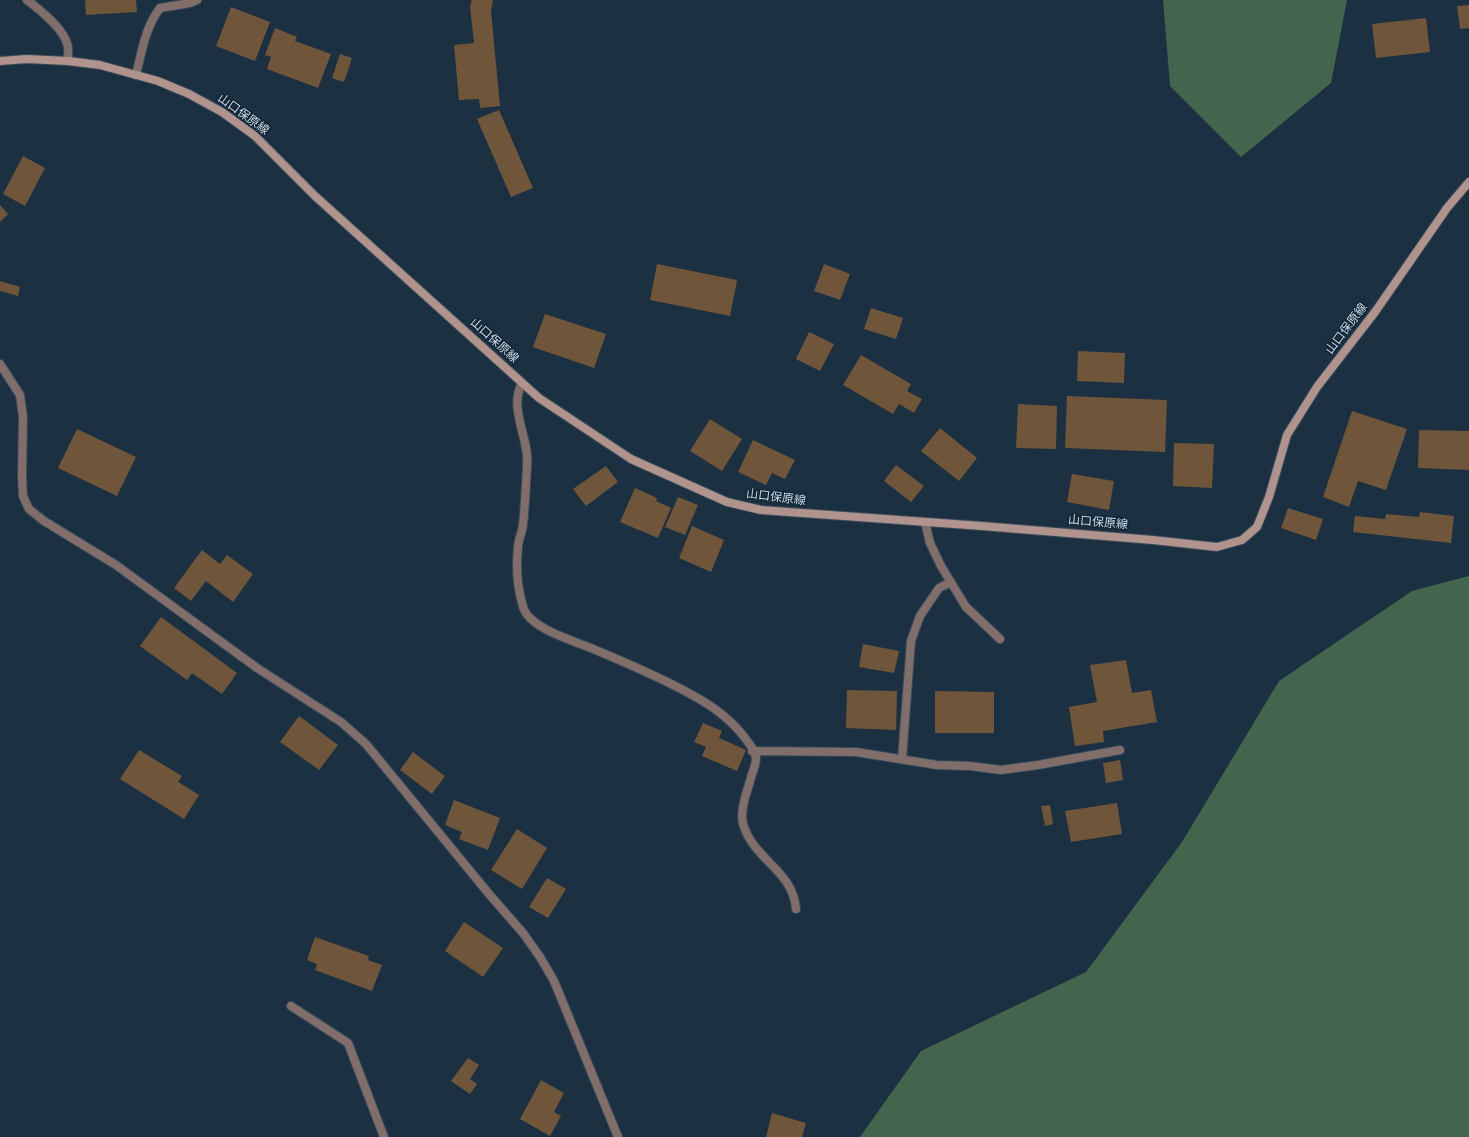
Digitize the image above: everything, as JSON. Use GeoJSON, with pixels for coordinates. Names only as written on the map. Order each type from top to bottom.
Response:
{"type":"FeatureCollection","features":[{"type":"Feature","properties":{"kind":"main road","name":"山口保原線"},"geometry":{"type":"LineString","coordinates":[[0,60],[28,59],[68,61],[100,65],[158,81],[189,94],[222,112],[255,136],[315,196],[539,398],[631,459],[727,502],[760,510],[1153,540],[1217,547],[1242,540],[1258,527],[1270,497],[1287,435],[1317,387],[1375,312],[1447,208],[1469,182]]}},
{"type":"Feature","properties":{"kind":"street"},"geometry":{"type":"LineString","coordinates":[[27,0],[44,14],[59,30],[68,43],[68,61]]}},
{"type":"Feature","properties":{"kind":"street"},"geometry":{"type":"LineString","coordinates":[[136,75],[145,37],[152,19],[160,8],[190,3],[197,0]]}},
{"type":"Feature","properties":{"kind":"street"},"geometry":{"type":"LineString","coordinates":[[0,364],[20,395],[23,417],[23,496],[29,509],[44,521],[116,565],[257,668],[342,722],[366,744],[489,894],[523,933],[540,957],[554,981],[618,1137]]}},
{"type":"Feature","properties":{"kind":"street"},"geometry":{"type":"LineString","coordinates":[[522,383],[518,392],[518,416],[528,457],[522,527],[518,547],[517,575],[525,612],[530,618],[553,632],[630,665],[695,696],[735,726],[749,743],[756,758],[741,819],[749,840],[760,854],[784,877],[792,890],[796,909]]}},
{"type":"Feature","properties":{"kind":"street"},"geometry":{"type":"LineString","coordinates":[[926,522],[930,543],[966,607],[1000,639]]}},
{"type":"Feature","properties":{"kind":"street"},"geometry":{"type":"LineString","coordinates":[[902,759],[912,641],[920,616],[939,588],[951,582]]}},
{"type":"Feature","properties":{"kind":"street"},"geometry":{"type":"LineString","coordinates":[[752,751],[856,752],[937,765],[970,766],[1001,770],[1038,766],[1120,750]]}},
{"type":"Feature","properties":{"kind":"street"},"geometry":{"type":"LineString","coordinates":[[291,1006],[348,1043],[384,1137]]}},
{"type":"Feature","properties":{"kind":"green space"},"geometry":{"type":"Polygon","coordinates":[[[1163,0],[1347,0],[1331,83],[1241,157],[1170,86],[1163,0]]]}},
{"type":"Feature","properties":{"kind":"green space"},"geometry":{"type":"Polygon","coordinates":[[[1469,576],[1469,1137],[860,1137],[921,1051],[1086,972],[1182,842],[1279,681],[1412,591],[1469,576]]]}},
{"type":"Feature","properties":{"kind":"building"},"geometry":{"type":"Polygon","coordinates":[[[85,0],[136,0],[137,12],[86,15],[85,0]]]}},
{"type":"Feature","properties":{"kind":"building"},"geometry":{"type":"Polygon","coordinates":[[[472,0],[493,0],[491,11],[500,106],[480,108],[479,99],[459,100],[454,45],[474,43],[470,6],[472,0]]]}},
{"type":"Feature","properties":{"kind":"building"},"geometry":{"type":"Polygon","coordinates":[[[1469,5],[1469,28],[1460,29],[1457,6],[1469,5]]]}},
{"type":"Feature","properties":{"kind":"building"},"geometry":{"type":"Polygon","coordinates":[[[231,7],[270,22],[255,61],[216,46],[231,7]]]}},
{"type":"Feature","properties":{"kind":"building"},"geometry":{"type":"Polygon","coordinates":[[[1426,18],[1430,52],[1376,58],[1372,24],[1426,18]]]}},
{"type":"Feature","properties":{"kind":"building"},"geometry":{"type":"Polygon","coordinates":[[[275,28],[297,37],[295,41],[331,54],[318,88],[267,69],[271,57],[265,55],[275,28]]]}},
{"type":"Feature","properties":{"kind":"building"},"geometry":{"type":"Polygon","coordinates":[[[340,54],[352,58],[344,82],[332,78],[340,54]]]}},
{"type":"Feature","properties":{"kind":"building"},"geometry":{"type":"Polygon","coordinates":[[[499,110],[533,188],[511,197],[477,119],[499,110]]]}},
{"type":"Feature","properties":{"kind":"building"},"geometry":{"type":"Polygon","coordinates":[[[23,156],[45,168],[25,206],[3,194],[23,156]]]}},
{"type":"Feature","properties":{"kind":"building"},"geometry":{"type":"Polygon","coordinates":[[[0,205],[8,214],[0,222],[0,205]]]}},
{"type":"Feature","properties":{"kind":"building"},"geometry":{"type":"Polygon","coordinates":[[[657,264],[737,280],[730,316],[650,300],[657,264]]]}},
{"type":"Feature","properties":{"kind":"building"},"geometry":{"type":"Polygon","coordinates":[[[824,264],[850,274],[840,300],[814,291],[824,264]]]}},
{"type":"Feature","properties":{"kind":"building"},"geometry":{"type":"Polygon","coordinates":[[[0,281],[20,287],[18,296],[0,291],[0,281]]]}},
{"type":"Feature","properties":{"kind":"building"},"geometry":{"type":"Polygon","coordinates":[[[871,308],[903,318],[896,339],[864,329],[871,308]]]}},
{"type":"Feature","properties":{"kind":"building"},"geometry":{"type":"Polygon","coordinates":[[[545,314],[606,334],[594,368],[533,347],[545,314]]]}},
{"type":"Feature","properties":{"kind":"building"},"geometry":{"type":"Polygon","coordinates":[[[809,332],[834,344],[820,371],[796,359],[809,332]]]}},
{"type":"Feature","properties":{"kind":"building"},"geometry":{"type":"Polygon","coordinates":[[[1078,351],[1125,353],[1124,383],[1077,381],[1078,351]]]}},
{"type":"Feature","properties":{"kind":"building"},"geometry":{"type":"Polygon","coordinates":[[[861,355],[911,384],[907,391],[922,399],[914,413],[899,404],[893,414],[843,385],[861,355]]]}},
{"type":"Feature","properties":{"kind":"building"},"geometry":{"type":"Polygon","coordinates":[[[1067,396],[1167,400],[1165,452],[1065,448],[1067,396]]]}},
{"type":"Feature","properties":{"kind":"building"},"geometry":{"type":"Polygon","coordinates":[[[1018,404],[1057,406],[1056,449],[1016,448],[1018,404]]]}},
{"type":"Feature","properties":{"kind":"building"},"geometry":{"type":"Polygon","coordinates":[[[1352,411],[1407,429],[1386,490],[1358,481],[1349,507],[1323,497],[1352,411]]]}},
{"type":"Feature","properties":{"kind":"building"},"geometry":{"type":"Polygon","coordinates":[[[710,419],[742,439],[722,471],[690,451],[710,419]]]}},
{"type":"Feature","properties":{"kind":"building"},"geometry":{"type":"Polygon","coordinates":[[[940,428],[977,458],[959,481],[921,451],[940,428]]]}},
{"type":"Feature","properties":{"kind":"building"},"geometry":{"type":"Polygon","coordinates":[[[77,429],[136,457],[117,496],[58,468],[77,429]]]}},
{"type":"Feature","properties":{"kind":"building"},"geometry":{"type":"Polygon","coordinates":[[[1419,430],[1469,431],[1469,470],[1418,468],[1419,430]]]}},
{"type":"Feature","properties":{"kind":"building"},"geometry":{"type":"Polygon","coordinates":[[[753,440],[795,460],[785,479],[772,473],[766,485],[738,472],[753,440]]]}},
{"type":"Feature","properties":{"kind":"building"},"geometry":{"type":"Polygon","coordinates":[[[1174,443],[1214,444],[1212,488],[1173,486],[1174,443]]]}},
{"type":"Feature","properties":{"kind":"building"},"geometry":{"type":"Polygon","coordinates":[[[896,465],[924,486],[911,502],[884,481],[896,465]]]}},
{"type":"Feature","properties":{"kind":"building"},"geometry":{"type":"Polygon","coordinates":[[[606,466],[618,482],[586,506],[573,489],[606,466]]]}},
{"type":"Feature","properties":{"kind":"building"},"geometry":{"type":"Polygon","coordinates":[[[1072,474],[1114,481],[1109,510],[1067,502],[1072,474]]]}},
{"type":"Feature","properties":{"kind":"building"},"geometry":{"type":"Polygon","coordinates":[[[635,488],[657,498],[656,501],[671,508],[658,538],[620,522],[635,488]]]}},
{"type":"Feature","properties":{"kind":"building"},"geometry":{"type":"Polygon","coordinates":[[[678,497],[698,505],[685,535],[665,527],[678,497]]]}},
{"type":"Feature","properties":{"kind":"building"},"geometry":{"type":"Polygon","coordinates":[[[1288,508],[1323,519],[1316,540],[1281,528],[1288,508]]]}},
{"type":"Feature","properties":{"kind":"building"},"geometry":{"type":"Polygon","coordinates":[[[1420,512],[1454,516],[1451,543],[1353,532],[1355,516],[1385,519],[1386,514],[1419,517],[1420,512]]]}},
{"type":"Feature","properties":{"kind":"building"},"geometry":{"type":"Polygon","coordinates":[[[692,526],[724,540],[711,572],[679,558],[692,526]]]}},
{"type":"Feature","properties":{"kind":"building"},"geometry":{"type":"Polygon","coordinates":[[[202,550],[220,564],[227,555],[253,574],[233,602],[206,581],[191,601],[174,588],[202,550]]]}},
{"type":"Feature","properties":{"kind":"building"},"geometry":{"type":"Polygon","coordinates":[[[161,617],[237,673],[222,694],[192,673],[187,680],[140,646],[161,617]]]}},
{"type":"Feature","properties":{"kind":"building"},"geometry":{"type":"Polygon","coordinates":[[[863,644],[899,651],[894,673],[859,667],[863,644]]]}},
{"type":"Feature","properties":{"kind":"building"},"geometry":{"type":"Polygon","coordinates":[[[1126,660],[1132,693],[1151,690],[1157,722],[1103,731],[1104,742],[1075,746],[1069,707],[1097,702],[1090,665],[1126,660]]]}},
{"type":"Feature","properties":{"kind":"building"},"geometry":{"type":"Polygon","coordinates":[[[847,690],[897,691],[896,730],[846,728],[847,690]]]}},
{"type":"Feature","properties":{"kind":"building"},"geometry":{"type":"Polygon","coordinates":[[[935,691],[994,692],[994,733],[935,733],[935,691]]]}},
{"type":"Feature","properties":{"kind":"building"},"geometry":{"type":"Polygon","coordinates":[[[299,716],[338,745],[319,770],[280,742],[299,716]]]}},
{"type":"Feature","properties":{"kind":"building"},"geometry":{"type":"Polygon","coordinates":[[[703,723],[722,731],[719,738],[746,750],[737,771],[702,756],[706,747],[694,742],[703,723]]]}},
{"type":"Feature","properties":{"kind":"building"},"geometry":{"type":"Polygon","coordinates":[[[139,750],[182,776],[178,782],[199,795],[184,819],[120,779],[139,750]]]}},
{"type":"Feature","properties":{"kind":"building"},"geometry":{"type":"Polygon","coordinates":[[[413,752],[445,776],[432,794],[400,770],[413,752]]]}},
{"type":"Feature","properties":{"kind":"building"},"geometry":{"type":"Polygon","coordinates":[[[1120,760],[1123,780],[1106,783],[1103,763],[1120,760]]]}},
{"type":"Feature","properties":{"kind":"building"},"geometry":{"type":"Polygon","coordinates":[[[454,800],[500,818],[488,850],[459,839],[462,832],[445,825],[454,800]]]}},
{"type":"Feature","properties":{"kind":"building"},"geometry":{"type":"Polygon","coordinates":[[[1117,803],[1122,834],[1071,842],[1065,811],[1117,803]]]}},
{"type":"Feature","properties":{"kind":"building"},"geometry":{"type":"Polygon","coordinates":[[[1050,805],[1053,824],[1045,826],[1041,806],[1050,805]]]}},
{"type":"Feature","properties":{"kind":"building"},"geometry":{"type":"Polygon","coordinates":[[[517,829],[547,848],[522,889],[491,870],[517,829]]]}},
{"type":"Feature","properties":{"kind":"building"},"geometry":{"type":"Polygon","coordinates":[[[547,878],[566,889],[548,918],[529,907],[547,878]]]}},
{"type":"Feature","properties":{"kind":"building"},"geometry":{"type":"Polygon","coordinates":[[[464,922],[503,948],[483,977],[445,951],[464,922]]]}},
{"type":"Feature","properties":{"kind":"building"},"geometry":{"type":"Polygon","coordinates":[[[315,937],[369,956],[368,960],[382,965],[372,991],[315,970],[317,964],[307,960],[315,937]]]}},
{"type":"Feature","properties":{"kind":"building"},"geometry":{"type":"Polygon","coordinates":[[[468,1058],[479,1065],[470,1079],[477,1084],[470,1094],[451,1081],[468,1058]]]}},
{"type":"Feature","properties":{"kind":"building"},"geometry":{"type":"Polygon","coordinates":[[[541,1080],[564,1093],[554,1112],[561,1116],[550,1136],[520,1119],[541,1080]]]}},
{"type":"Feature","properties":{"kind":"building"},"geometry":{"type":"Polygon","coordinates":[[[772,1113],[806,1123],[802,1137],[766,1137],[772,1113]]]}}]}
